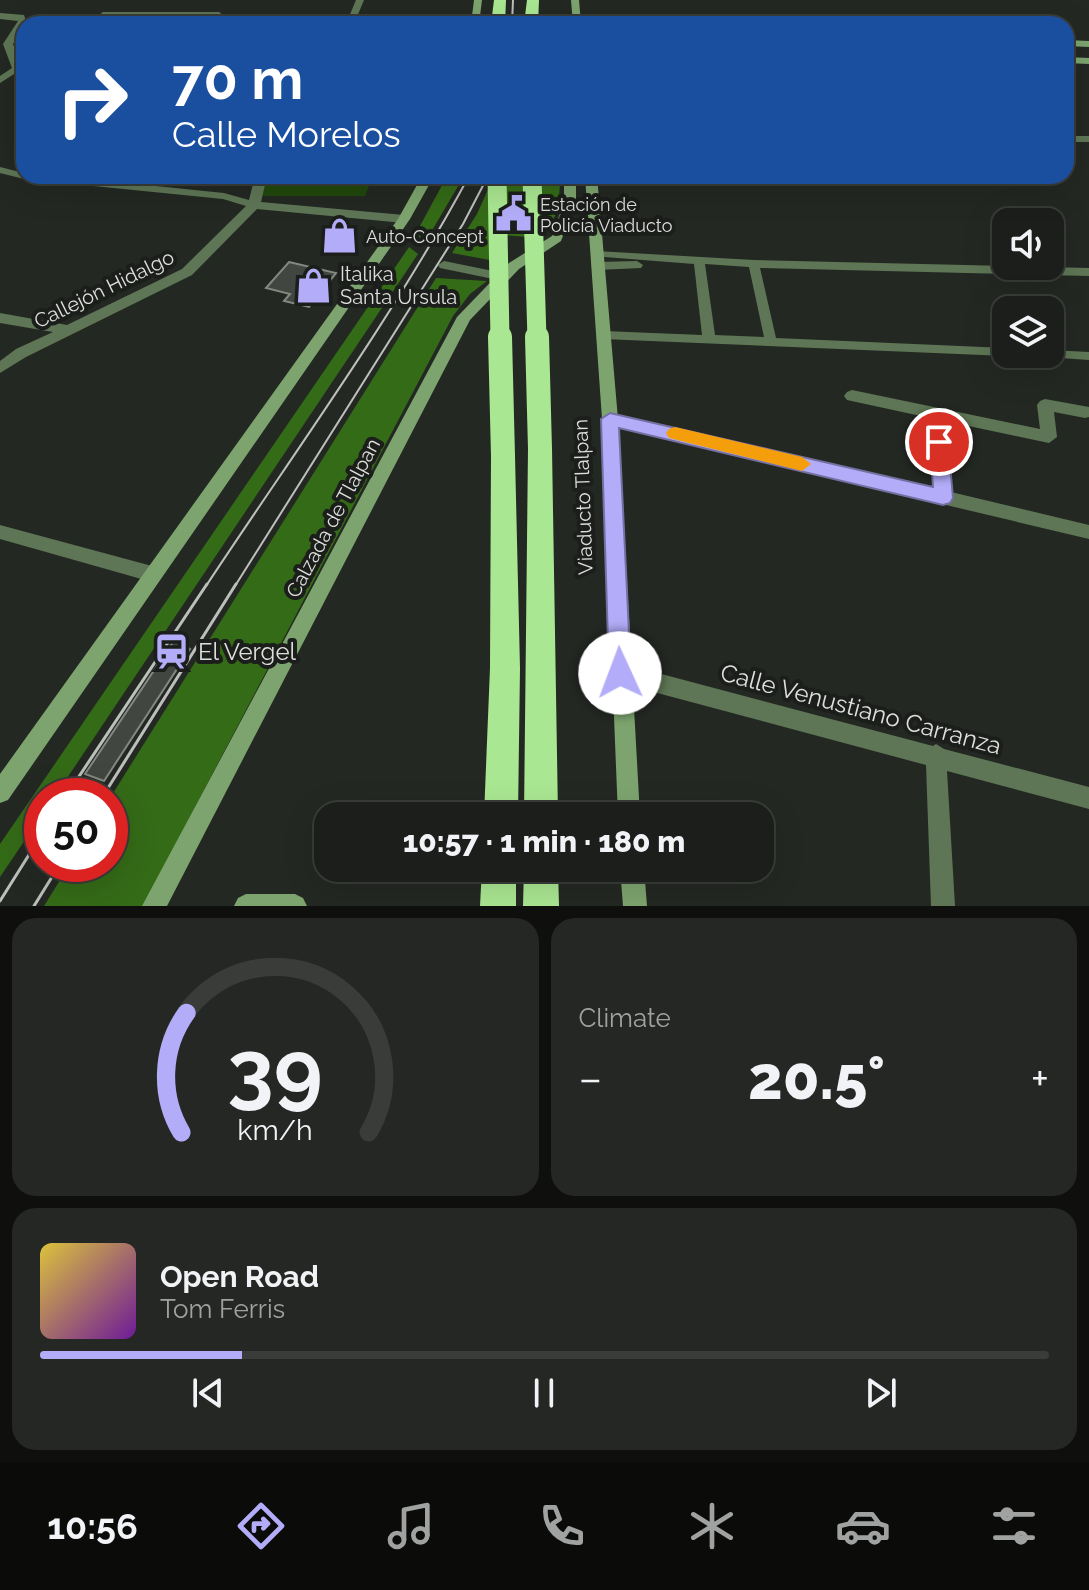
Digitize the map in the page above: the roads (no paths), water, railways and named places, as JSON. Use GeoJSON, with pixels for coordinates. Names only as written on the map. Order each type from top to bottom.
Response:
{"type":"FeatureCollection","features":[{"type":"Feature","properties":{"kind":"highway"},"geometry":{"type":"LineString","coordinates":[[497,184],[505,668],[501,802]]}},
{"type":"Feature","properties":{"kind":"highway","name":"Viaducto Tlalpan"},"geometry":{"type":"LineString","coordinates":[[532,184],[540,449],[541,802]]}},
{"type":"Feature","properties":{"kind":"highway"},"geometry":{"type":"LineString","coordinates":[[498,906],[499,882]]}},
{"type":"Feature","properties":{"kind":"highway"},"geometry":{"type":"LineString","coordinates":[[541,882],[541,906]]}},
{"type":"Feature","properties":{"kind":"main road"},"geometry":{"type":"LineString","coordinates":[[0,792],[404,219],[424,184]]}},
{"type":"Feature","properties":{"kind":"main road","name":"Calzada de Tlalpan"},"geometry":{"type":"LineString","coordinates":[[154,906],[464,317],[514,266],[557,238],[570,202],[570,184]]}},
{"type":"Feature","properties":{"kind":"main road","name":"Viaducto Tlalpan"},"geometry":{"type":"LineString","coordinates":[[591,184],[610,419],[628,802]]}},
{"type":"Feature","properties":{"kind":"main road"},"geometry":{"type":"LineString","coordinates":[[633,882],[635,906]]}},
{"type":"Feature","properties":{"kind":"main road"},"geometry":{"type":"LineString","coordinates":[[246,906],[295,906]]}},
{"type":"Feature","properties":{"kind":"street"},"geometry":{"type":"LineString","coordinates":[[103,15],[219,16]]}},
{"type":"Feature","properties":{"kind":"street"},"geometry":{"type":"LineString","coordinates":[[16,31],[8,44],[16,66]]}},
{"type":"Feature","properties":{"kind":"street"},"geometry":{"type":"LineString","coordinates":[[104,184],[224,196],[254,205],[404,219]]}},
{"type":"Feature","properties":{"kind":"street"},"geometry":{"type":"LineString","coordinates":[[254,205],[259,184]]}},
{"type":"Feature","properties":{"kind":"street","name":"Callejón Hidalgo"},"geometry":{"type":"LineString","coordinates":[[0,368],[21,353],[187,272],[254,205]]}},
{"type":"Feature","properties":{"kind":"street"},"geometry":{"type":"LineString","coordinates":[[0,318],[70,330]]}},
{"type":"Feature","properties":{"kind":"street"},"geometry":{"type":"LineString","coordinates":[[852,396],[1049,437],[1045,405],[1085,412]]}},
{"type":"Feature","properties":{"kind":"street"},"geometry":{"type":"LineString","coordinates":[[937,413],[943,498]]}},
{"type":"Feature","properties":{"kind":"street"},"geometry":{"type":"LineString","coordinates":[[610,419],[1089,532]]}},
{"type":"Feature","properties":{"kind":"street"},"geometry":{"type":"LineString","coordinates":[[0,532],[152,574]]}},
{"type":"Feature","properties":{"kind":"street","name":"Calle Venustiano Carranza"},"geometry":{"type":"LineString","coordinates":[[620,673],[1089,798]]}},
{"type":"Feature","properties":{"kind":"street"},"geometry":{"type":"LineString","coordinates":[[936,755],[943,906]]}},
{"type":"Feature","properties":{"kind":"lane"},"geometry":{"type":"LineString","coordinates":[[596,260],[1089,272]]}},
{"type":"Feature","properties":{"kind":"lane"},"geometry":{"type":"LineString","coordinates":[[699,262],[709,339]]}},
{"type":"Feature","properties":{"kind":"lane"},"geometry":{"type":"LineString","coordinates":[[754,264],[771,342]]}},
{"type":"Feature","properties":{"kind":"lane"},"geometry":{"type":"LineString","coordinates":[[444,265],[503,277]]}},
{"type":"Feature","properties":{"kind":"lane"},"geometry":{"type":"LineString","coordinates":[[603,335],[992,351]]}},
{"type":"Feature","properties":{"kind":"lane"},"geometry":{"type":"LineString","coordinates":[[1064,355],[1089,356]]}},
{"type":"Feature","properties":{"kind":"tram line"},"geometry":{"type":"LineString","coordinates":[[512,16],[513,0]]}},
{"type":"Feature","properties":{"kind":"tram line"},"geometry":{"type":"LineString","coordinates":[[206,586],[375,333],[464,184]]}},
{"type":"Feature","properties":{"kind":"tram line"},"geometry":{"type":"LineString","coordinates":[[235,586],[463,224],[484,184]]}},
{"type":"Feature","properties":{"kind":"tram line"},"geometry":{"type":"LineString","coordinates":[[78,778],[207,584]]}},
{"type":"Feature","properties":{"kind":"tram line"},"geometry":{"type":"LineString","coordinates":[[114,778],[236,584]]}},
{"type":"Feature","properties":{"kind":"tram line"},"geometry":{"type":"LineString","coordinates":[[0,901],[24,863]]}},
{"type":"Feature","properties":{"kind":"tram line"},"geometry":{"type":"LineString","coordinates":[[34,906],[49,882]]}},
{"type":"Feature","properties":{"kind":"place","name":"Estación de Policía Viaducto"},"geometry":{"type":"Point","coordinates":[514,214]}},
{"type":"Feature","properties":{"kind":"place","name":"Auto-Concept"},"geometry":{"type":"Point","coordinates":[340,236]}},
{"type":"Feature","properties":{"kind":"place","name":"Italika Santa Ursula"},"geometry":{"type":"Point","coordinates":[314,286]}},
{"type":"Feature","properties":{"kind":"place","name":"El Vergel"},"geometry":{"type":"Point","coordinates":[172,651]}}]}
